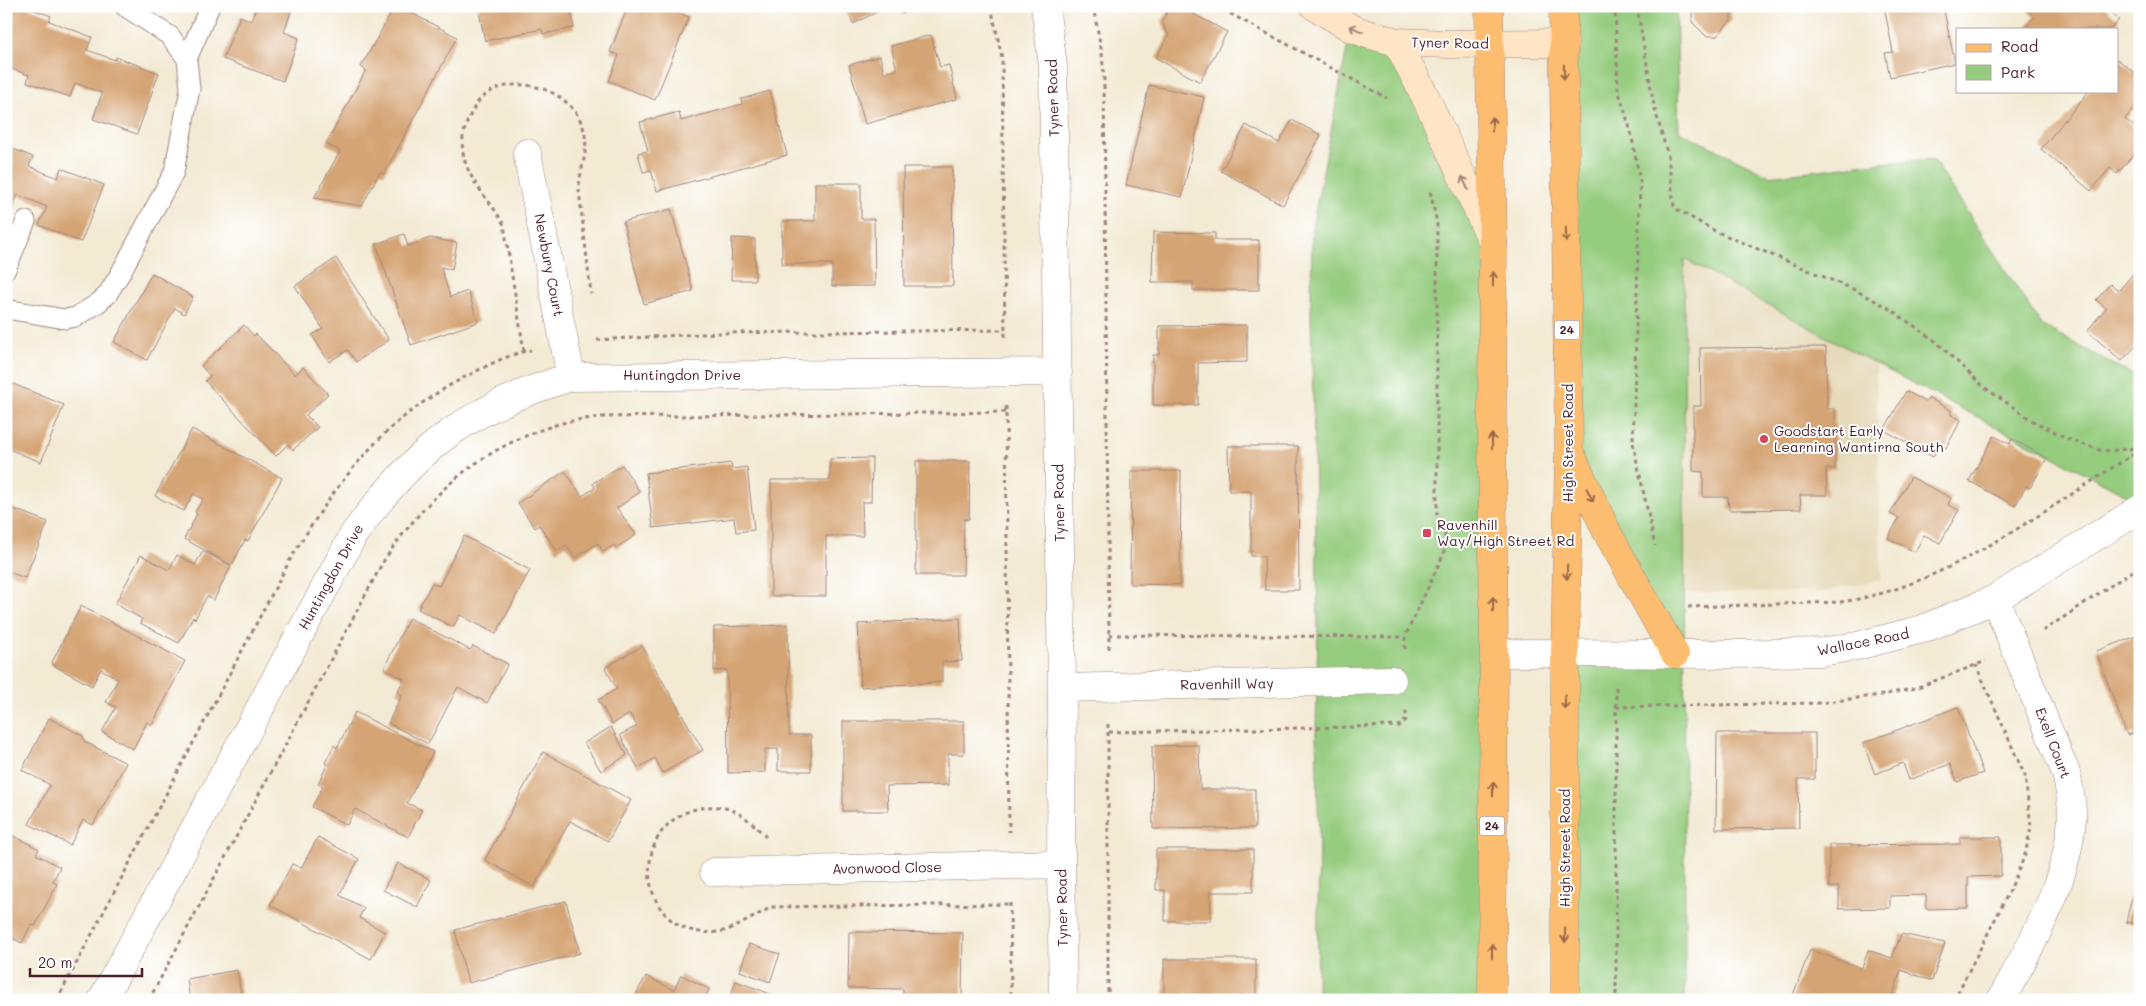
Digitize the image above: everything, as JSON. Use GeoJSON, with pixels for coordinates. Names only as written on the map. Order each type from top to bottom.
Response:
{"type":"FeatureCollection","features":[{"type":"Feature","properties":{"kind":"main road","name":"Tyner Road"},"geometry":{"type":"LineString","coordinates":[[1314,6],[1359,31],[1397,42],[1564,43]]}},
{"type":"Feature","properties":{"kind":"main road","name":"24"},"geometry":{"type":"LineString","coordinates":[[1489,6],[1493,243],[1494,652],[1492,1000]]}},
{"type":"Feature","properties":{"kind":"main road","name":"High Street Road"},"geometry":{"type":"LineString","coordinates":[[1563,6],[1569,451],[1565,654],[1565,1000]]}},
{"type":"Feature","properties":{"kind":"main road"},"geometry":{"type":"LineString","coordinates":[[1397,42],[1425,96],[1493,243]]}},
{"type":"Feature","properties":{"kind":"main road"},"geometry":{"type":"LineString","coordinates":[[1569,451],[1608,534],[1675,654]]}},
{"type":"Feature","properties":{"kind":"street","name":"Tyner Road"},"geometry":{"type":"LineString","coordinates":[[1045,6],[1053,66],[1062,688],[1061,864],[1063,1000]]}},
{"type":"Feature","properties":{"kind":"street","name":"Newbury Court"},"geometry":{"type":"LineString","coordinates":[[527,153],[571,377]]}},
{"type":"Feature","properties":{"kind":"street","name":"Huntingdon Drive"},"geometry":{"type":"LineString","coordinates":[[102,1000],[354,534],[375,504],[419,455],[472,417],[506,399],[571,377],[1058,372]]}},
{"type":"Feature","properties":{"kind":"street","name":"Wallace Road"},"geometry":{"type":"LineString","coordinates":[[1494,652],[1565,654],[1813,652],[1857,646],[1924,629],[1996,599],[2140,509]]}},
{"type":"Feature","properties":{"kind":"street","name":"Exell Court"},"geometry":{"type":"LineString","coordinates":[[1996,599],[2066,773],[2071,794],[2072,818],[2068,844],[2054,894],[2040,929],[2002,1000]]}},
{"type":"Feature","properties":{"kind":"street","name":"Ravenhill Way"},"geometry":{"type":"LineString","coordinates":[[1062,688],[1392,680]]}},
{"type":"Feature","properties":{"kind":"street","name":"Avonwood Close"},"geometry":{"type":"LineString","coordinates":[[714,872],[1061,864]]}},
{"type":"Feature","properties":{"kind":"lane"},"geometry":{"type":"LineString","coordinates":[[124,6],[170,36],[188,59]]}},
{"type":"Feature","properties":{"kind":"lane"},"geometry":{"type":"LineString","coordinates":[[6,309],[65,319],[87,311],[107,296],[174,172],[190,89],[188,59],[210,6]]}},
{"type":"Feature","properties":{"kind":"lane"},"geometry":{"type":"LineString","coordinates":[[6,269],[26,221]]}},
{"type":"Feature","properties":{"kind":"path"},"geometry":{"type":"LineString","coordinates":[[991,6],[1002,58],[1005,343]]}},
{"type":"Feature","properties":{"kind":"path"},"geometry":{"type":"LineString","coordinates":[[1093,6],[1102,52],[1104,79],[1109,649]]}},
{"type":"Feature","properties":{"kind":"path"},"geometry":{"type":"LineString","coordinates":[[1216,6],[1393,101]]}},
{"type":"Feature","properties":{"kind":"path"},"geometry":{"type":"LineString","coordinates":[[1615,6],[1618,89],[1631,132],[1640,181],[1634,443],[1656,553]]}},
{"type":"Feature","properties":{"kind":"path"},"geometry":{"type":"LineString","coordinates":[[1637,6],[1654,106],[1668,156],[1674,206],[1678,210],[1715,230],[1853,289],[1887,307],[1934,340],[1984,387],[2051,430],[2103,450],[2140,449]]}},
{"type":"Feature","properties":{"kind":"path"},"geometry":{"type":"LineString","coordinates":[[1405,654],[1405,637],[1444,553],[1445,534],[1437,515],[1437,223],[1428,184]]}},
{"type":"Feature","properties":{"kind":"path"},"geometry":{"type":"LineString","coordinates":[[592,340],[717,333],[1005,330]]}},
{"type":"Feature","properties":{"kind":"path"},"geometry":{"type":"LineString","coordinates":[[1006,403],[1009,840]]}},
{"type":"Feature","properties":{"kind":"path"},"geometry":{"type":"LineString","coordinates":[[150,1000],[383,562],[402,533],[429,502],[457,476],[480,460],[528,435],[564,423],[600,417],[1006,412]]}},
{"type":"Feature","properties":{"kind":"path"},"geometry":{"type":"LineString","coordinates":[[1686,607],[1840,602],[1854,600],[1916,582],[1986,548],[2140,449]]}},
{"type":"Feature","properties":{"kind":"path"},"geometry":{"type":"LineString","coordinates":[[2035,636],[2140,566]]}},
{"type":"Feature","properties":{"kind":"path"},"geometry":{"type":"LineString","coordinates":[[1109,635],[1405,637]]}},
{"type":"Feature","properties":{"kind":"path"},"geometry":{"type":"LineString","coordinates":[[1616,707],[1820,703],[1849,700],[1916,688],[1990,659]]}},
{"type":"Feature","properties":{"kind":"path"},"geometry":{"type":"LineString","coordinates":[[1954,1000],[2010,890],[2025,854],[2031,828],[2024,776],[1976,665]]}},
{"type":"Feature","properties":{"kind":"path"},"geometry":{"type":"LineString","coordinates":[[1616,698],[1616,1000]]}},
{"type":"Feature","properties":{"kind":"path"},"geometry":{"type":"LineString","coordinates":[[1108,732],[1398,726],[1406,720],[1406,708]]}},
{"type":"Feature","properties":{"kind":"path"},"geometry":{"type":"LineString","coordinates":[[1108,721],[1108,1000]]}},
{"type":"Feature","properties":{"kind":"path"},"geometry":{"type":"LineString","coordinates":[[1010,896],[1011,1000]]}},
{"type":"Feature","properties":{"kind":"shaded area"},"geometry":{"type":"Polygon","coordinates":[[[1684,259],[1876,364],[1881,580],[1821,592],[1684,593],[1684,259]]]}},
{"type":"Feature","properties":{"kind":"green space"},"geometry":{"type":"Polygon","coordinates":[[[1563,6],[1676,6],[1679,131],[1770,176],[1868,164],[1933,159],[2041,325],[2140,379],[2140,502],[1876,364],[1684,259],[1685,1000],[1565,1000],[1565,654],[1674,654],[1569,451],[1563,6]]]}},
{"type":"Feature","properties":{"kind":"green space"},"geometry":{"type":"Polygon","coordinates":[[[1351,28],[1397,42],[1493,243],[1492,1000],[1317,1000],[1319,834],[1316,736],[1318,623],[1311,317],[1312,228],[1351,28]]]}},
{"type":"Feature","properties":{"kind":"building"},"geometry":{"type":"Polygon","coordinates":[[[6,6],[24,6],[51,16],[49,21],[92,37],[87,50],[115,60],[116,57],[159,73],[137,134],[93,119],[102,93],[75,83],[70,97],[27,82],[29,75],[6,67],[6,6]]]}},
{"type":"Feature","properties":{"kind":"building"},"geometry":{"type":"Polygon","coordinates":[[[257,6],[293,6],[284,32],[299,38],[283,81],[223,59],[240,16],[251,21],[257,6]]]}},
{"type":"Feature","properties":{"kind":"building"},"geometry":{"type":"Polygon","coordinates":[[[395,6],[457,37],[384,174],[380,172],[362,206],[314,198],[340,151],[326,144],[366,70],[361,67],[395,6]]]}},
{"type":"Feature","properties":{"kind":"building"},"geometry":{"type":"Polygon","coordinates":[[[478,6],[570,6],[574,28],[543,34],[542,29],[485,41],[478,6]]]}},
{"type":"Feature","properties":{"kind":"building"},"geometry":{"type":"Polygon","coordinates":[[[628,6],[662,6],[689,17],[655,100],[609,81],[619,55],[610,52],[628,6]]]}},
{"type":"Feature","properties":{"kind":"building"},"geometry":{"type":"Polygon","coordinates":[[[845,6],[888,6],[853,24],[845,6]]]}},
{"type":"Feature","properties":{"kind":"building"},"geometry":{"type":"Polygon","coordinates":[[[899,6],[918,6],[902,14],[899,6]]]}},
{"type":"Feature","properties":{"kind":"building"},"geometry":{"type":"Polygon","coordinates":[[[1179,6],[1227,32],[1200,82],[1156,58],[1169,34],[1166,32],[1162,21],[1169,9],[1179,6]]]}},
{"type":"Feature","properties":{"kind":"building"},"geometry":{"type":"Polygon","coordinates":[[[1692,6],[1731,6],[1731,20],[1717,36],[1706,36],[1692,22],[1692,6]]]}},
{"type":"Feature","properties":{"kind":"building"},"geometry":{"type":"Polygon","coordinates":[[[1884,6],[1943,6],[1955,63],[1890,77],[1885,53],[1893,52],[1884,6]]]}},
{"type":"Feature","properties":{"kind":"building"},"geometry":{"type":"Polygon","coordinates":[[[2032,6],[2103,6],[2119,20],[2112,28],[2025,28],[2034,17],[2028,11],[2032,6]]]}},
{"type":"Feature","properties":{"kind":"building"},"geometry":{"type":"Polygon","coordinates":[[[931,35],[940,67],[949,65],[957,99],[865,124],[849,65],[880,56],[884,73],[897,70],[891,46],[931,35]]]}},
{"type":"Feature","properties":{"kind":"building"},"geometry":{"type":"Polygon","coordinates":[[[2118,60],[2140,77],[2140,102],[2125,119],[2140,131],[2140,147],[2117,174],[2110,168],[2091,191],[2041,149],[2088,92],[2118,92],[2118,60]]]}},
{"type":"Feature","properties":{"kind":"building"},"geometry":{"type":"Polygon","coordinates":[[[1149,85],[1204,97],[1182,197],[1126,185],[1149,85]]]}},
{"type":"Feature","properties":{"kind":"building"},"geometry":{"type":"Polygon","coordinates":[[[770,91],[787,155],[657,191],[651,170],[643,172],[638,153],[648,151],[640,122],[679,112],[681,121],[742,104],[741,99],[770,91]]]}},
{"type":"Feature","properties":{"kind":"building"},"geometry":{"type":"Polygon","coordinates":[[[1292,120],[1321,135],[1283,205],[1221,171],[1246,125],[1279,143],[1292,120]]]}},
{"type":"Feature","properties":{"kind":"building"},"geometry":{"type":"Polygon","coordinates":[[[6,146],[33,157],[29,166],[45,173],[58,178],[61,168],[104,185],[81,242],[39,225],[47,207],[18,195],[10,214],[6,213],[6,146]]]}},
{"type":"Feature","properties":{"kind":"building"},"geometry":{"type":"Polygon","coordinates":[[[903,167],[952,167],[953,286],[904,286],[903,167]]]}},
{"type":"Feature","properties":{"kind":"building"},"geometry":{"type":"Polygon","coordinates":[[[815,183],[861,183],[861,219],[874,219],[875,286],[832,286],[832,264],[782,264],[782,221],[815,221],[815,183]]]}},
{"type":"Feature","properties":{"kind":"building"},"geometry":{"type":"Polygon","coordinates":[[[671,209],[693,291],[644,304],[623,222],[671,209]]]}},
{"type":"Feature","properties":{"kind":"building"},"geometry":{"type":"Polygon","coordinates":[[[1153,232],[1215,233],[1215,240],[1259,240],[1259,290],[1193,290],[1193,282],[1152,282],[1153,232]]]}},
{"type":"Feature","properties":{"kind":"building"},"geometry":{"type":"Polygon","coordinates":[[[404,234],[408,246],[430,238],[457,243],[452,270],[441,267],[450,297],[468,291],[478,322],[411,345],[376,244],[404,234]]]}},
{"type":"Feature","properties":{"kind":"building"},"geometry":{"type":"Polygon","coordinates":[[[732,238],[755,239],[755,280],[731,280],[732,238]]]}},
{"type":"Feature","properties":{"kind":"building"},"geometry":{"type":"Polygon","coordinates":[[[336,258],[389,340],[356,362],[348,350],[329,362],[312,335],[323,329],[295,286],[336,258]]]}},
{"type":"Feature","properties":{"kind":"building"},"geometry":{"type":"Polygon","coordinates":[[[2140,266],[2140,341],[2122,361],[2087,331],[2106,308],[2096,300],[2110,284],[2118,291],[2140,266]]]}},
{"type":"Feature","properties":{"kind":"building"},"geometry":{"type":"Polygon","coordinates":[[[152,273],[193,297],[184,314],[175,308],[147,360],[114,342],[152,273]]]}},
{"type":"Feature","properties":{"kind":"building"},"geometry":{"type":"Polygon","coordinates":[[[244,325],[254,336],[256,334],[295,375],[303,367],[328,394],[306,415],[318,427],[293,450],[288,444],[276,456],[205,381],[210,376],[201,366],[244,325]]]}},
{"type":"Feature","properties":{"kind":"building"},"geometry":{"type":"Polygon","coordinates":[[[1247,325],[1247,362],[1198,363],[1198,405],[1153,405],[1153,355],[1159,355],[1159,326],[1247,325]]]}},
{"type":"Feature","properties":{"kind":"building","name":"Goodstart Early Learning Wantirna South"},"geometry":{"type":"Polygon","coordinates":[[[1826,347],[1827,409],[1835,409],[1835,469],[1826,469],[1827,495],[1800,495],[1801,509],[1729,510],[1728,497],[1703,497],[1703,472],[1693,471],[1693,406],[1701,406],[1700,348],[1826,347]]]}},
{"type":"Feature","properties":{"kind":"building"},"geometry":{"type":"Polygon","coordinates":[[[6,381],[64,405],[41,462],[6,448],[6,381]]]}},
{"type":"Feature","properties":{"kind":"building"},"geometry":{"type":"Polygon","coordinates":[[[1906,391],[1926,402],[1929,398],[1952,411],[1950,414],[1961,420],[1946,448],[1939,444],[1933,457],[1884,430],[1906,391]]]}},
{"type":"Feature","properties":{"kind":"building"},"geometry":{"type":"Polygon","coordinates":[[[192,429],[282,478],[248,541],[245,540],[232,565],[184,539],[197,514],[195,512],[203,499],[193,494],[184,511],[155,496],[192,429]]]}},
{"type":"Feature","properties":{"kind":"building"},"geometry":{"type":"Polygon","coordinates":[[[1994,436],[2010,444],[2012,439],[2047,458],[2030,488],[2026,486],[2015,506],[1969,481],[1994,436]]]}},
{"type":"Feature","properties":{"kind":"building"},"geometry":{"type":"Polygon","coordinates":[[[1228,446],[1298,446],[1299,590],[1265,590],[1264,556],[1251,556],[1251,491],[1229,491],[1228,446]]]}},
{"type":"Feature","properties":{"kind":"building"},"geometry":{"type":"Polygon","coordinates":[[[872,458],[871,502],[862,502],[863,536],[826,536],[826,596],[771,596],[771,480],[830,480],[830,459],[872,458]]]}},
{"type":"Feature","properties":{"kind":"building"},"geometry":{"type":"Polygon","coordinates":[[[916,461],[970,461],[969,519],[964,519],[963,575],[916,575],[916,461]]]}},
{"type":"Feature","properties":{"kind":"building"},"geometry":{"type":"Polygon","coordinates":[[[731,463],[732,469],[747,467],[754,530],[736,532],[734,518],[653,528],[646,473],[731,463]]]}},
{"type":"Feature","properties":{"kind":"building"},"geometry":{"type":"Polygon","coordinates":[[[622,465],[640,492],[617,508],[636,535],[616,548],[614,545],[603,552],[598,543],[575,558],[566,545],[557,551],[539,525],[535,528],[518,503],[565,471],[582,496],[595,488],[593,483],[622,465]]]}},
{"type":"Feature","properties":{"kind":"building"},"geometry":{"type":"Polygon","coordinates":[[[1131,471],[1181,471],[1180,585],[1130,584],[1131,471]]]}},
{"type":"Feature","properties":{"kind":"building"},"geometry":{"type":"Polygon","coordinates":[[[1911,477],[1951,498],[1948,505],[1959,510],[1940,543],[1924,535],[1915,552],[1888,538],[1899,518],[1890,514],[1911,477]]]}},
{"type":"Feature","properties":{"kind":"building"},"geometry":{"type":"Polygon","coordinates":[[[6,506],[48,522],[25,578],[6,571],[6,506]]]}},
{"type":"Feature","properties":{"kind":"building"},"geometry":{"type":"Polygon","coordinates":[[[464,536],[530,570],[496,634],[460,615],[453,627],[418,609],[432,583],[439,586],[464,536]]]}},
{"type":"Feature","properties":{"kind":"building"},"geometry":{"type":"Polygon","coordinates":[[[203,551],[231,566],[214,600],[207,596],[179,643],[140,623],[142,619],[115,604],[141,555],[169,570],[177,555],[195,565],[203,551]]]}},
{"type":"Feature","properties":{"kind":"building"},"geometry":{"type":"Polygon","coordinates":[[[81,606],[185,661],[152,725],[147,722],[133,749],[102,732],[116,707],[106,702],[118,679],[101,669],[92,686],[51,664],[81,606]]]}},
{"type":"Feature","properties":{"kind":"building"},"geometry":{"type":"Polygon","coordinates":[[[409,618],[470,650],[473,646],[508,664],[487,703],[458,687],[428,744],[388,723],[402,695],[397,692],[404,679],[384,668],[409,618]]]}},
{"type":"Feature","properties":{"kind":"building"},"geometry":{"type":"Polygon","coordinates":[[[960,618],[962,661],[942,662],[942,682],[861,687],[858,624],[960,618]]]}},
{"type":"Feature","properties":{"kind":"building"},"geometry":{"type":"Polygon","coordinates":[[[788,625],[789,735],[811,735],[811,771],[778,771],[778,749],[765,749],[765,772],[728,773],[727,670],[714,671],[714,627],[788,625]]]}},
{"type":"Feature","properties":{"kind":"building"},"geometry":{"type":"Polygon","coordinates":[[[2140,635],[2140,748],[2134,733],[2127,735],[2096,651],[2140,635]]]}},
{"type":"Feature","properties":{"kind":"building"},"geometry":{"type":"Polygon","coordinates":[[[642,646],[703,750],[663,773],[655,758],[638,768],[620,735],[637,726],[630,714],[612,724],[598,700],[617,689],[605,668],[642,646]]]}},
{"type":"Feature","properties":{"kind":"building"},"geometry":{"type":"Polygon","coordinates":[[[1958,707],[1983,773],[1957,782],[1950,764],[1909,780],[1903,763],[1875,774],[1863,743],[1958,707]]]}},
{"type":"Feature","properties":{"kind":"building"},"geometry":{"type":"Polygon","coordinates":[[[355,712],[433,752],[407,803],[422,810],[408,837],[355,809],[347,825],[312,807],[323,786],[318,784],[327,765],[325,763],[334,745],[337,748],[355,712]]]}},
{"type":"Feature","properties":{"kind":"building"},"geometry":{"type":"Polygon","coordinates":[[[49,718],[83,736],[85,742],[126,763],[93,825],[83,820],[70,845],[29,824],[50,785],[22,770],[49,718]]]}},
{"type":"Feature","properties":{"kind":"building"},"geometry":{"type":"Polygon","coordinates":[[[843,721],[964,721],[964,754],[948,754],[948,785],[887,786],[888,811],[843,811],[843,721]]]}},
{"type":"Feature","properties":{"kind":"building"},"geometry":{"type":"Polygon","coordinates":[[[611,727],[627,755],[601,771],[584,743],[611,727]]]}},
{"type":"Feature","properties":{"kind":"building"},"geometry":{"type":"Polygon","coordinates":[[[1717,733],[1815,733],[1815,779],[1798,779],[1799,828],[1716,829],[1717,733]]]}},
{"type":"Feature","properties":{"kind":"building"},"geometry":{"type":"Polygon","coordinates":[[[1199,745],[1200,789],[1255,789],[1255,828],[1153,829],[1152,746],[1199,745]]]}},
{"type":"Feature","properties":{"kind":"building"},"geometry":{"type":"Polygon","coordinates":[[[543,752],[631,800],[608,841],[570,821],[534,887],[485,860],[543,752]]]}},
{"type":"Feature","properties":{"kind":"building"},"geometry":{"type":"Polygon","coordinates":[[[8,833],[39,849],[36,854],[60,867],[53,881],[57,884],[35,926],[31,925],[22,943],[12,938],[10,942],[6,940],[8,833]]]}},
{"type":"Feature","properties":{"kind":"building"},"geometry":{"type":"Polygon","coordinates":[[[318,837],[359,859],[339,895],[364,908],[359,918],[385,932],[371,959],[270,905],[292,864],[301,868],[318,837]]]}},
{"type":"Feature","properties":{"kind":"building"},"geometry":{"type":"Polygon","coordinates":[[[1960,837],[2001,837],[2001,876],[1968,877],[1968,908],[1926,909],[1926,895],[1890,896],[1890,908],[1839,909],[1839,887],[1829,887],[1829,845],[1960,844],[1960,837]]]}},
{"type":"Feature","properties":{"kind":"building"},"geometry":{"type":"Polygon","coordinates":[[[1156,849],[1253,849],[1253,892],[1210,892],[1211,921],[1165,921],[1165,890],[1156,890],[1156,849]]]}},
{"type":"Feature","properties":{"kind":"building"},"geometry":{"type":"Polygon","coordinates":[[[398,863],[431,880],[417,907],[383,890],[398,863]]]}},
{"type":"Feature","properties":{"kind":"building"},"geometry":{"type":"Polygon","coordinates":[[[2135,884],[2140,885],[2140,925],[2126,922],[2135,884]]]}},
{"type":"Feature","properties":{"kind":"building"},"geometry":{"type":"Polygon","coordinates":[[[566,901],[580,953],[468,983],[455,930],[566,901]]]}},
{"type":"Feature","properties":{"kind":"building"},"geometry":{"type":"Polygon","coordinates":[[[849,932],[963,933],[962,1000],[903,1000],[903,989],[848,988],[849,932]]]}},
{"type":"Feature","properties":{"kind":"building"},"geometry":{"type":"Polygon","coordinates":[[[1901,934],[1945,943],[1932,981],[1901,970],[1891,1000],[1798,1000],[1792,998],[1810,950],[1862,968],[1868,950],[1892,958],[1901,934]]]}},
{"type":"Feature","properties":{"kind":"building"},"geometry":{"type":"Polygon","coordinates":[[[749,944],[780,954],[770,982],[740,971],[749,944]]]}},
{"type":"Feature","properties":{"kind":"building"},"geometry":{"type":"Polygon","coordinates":[[[1164,959],[1256,959],[1256,1000],[1164,1000],[1164,959]]]}},
{"type":"Feature","properties":{"kind":"building"},"geometry":{"type":"Polygon","coordinates":[[[237,970],[242,1000],[190,1000],[187,979],[237,970]]]}},
{"type":"Feature","properties":{"kind":"building"},"geometry":{"type":"Polygon","coordinates":[[[681,975],[709,989],[704,1000],[633,1000],[646,976],[674,990],[681,975]]]}},
{"type":"Feature","properties":{"kind":"building"},"geometry":{"type":"Polygon","coordinates":[[[736,981],[773,995],[771,1000],[729,1000],[736,981]]]}},
{"type":"Feature","properties":{"kind":"place","name":"Goodstart Early Learning Wantirna South"},"geometry":{"type":"Point","coordinates":[1764,439]}},
{"type":"Feature","properties":{"kind":"place","name":"Ravenhill Way/High Street Rd"},"geometry":{"type":"Point","coordinates":[1427,533]}}]}
